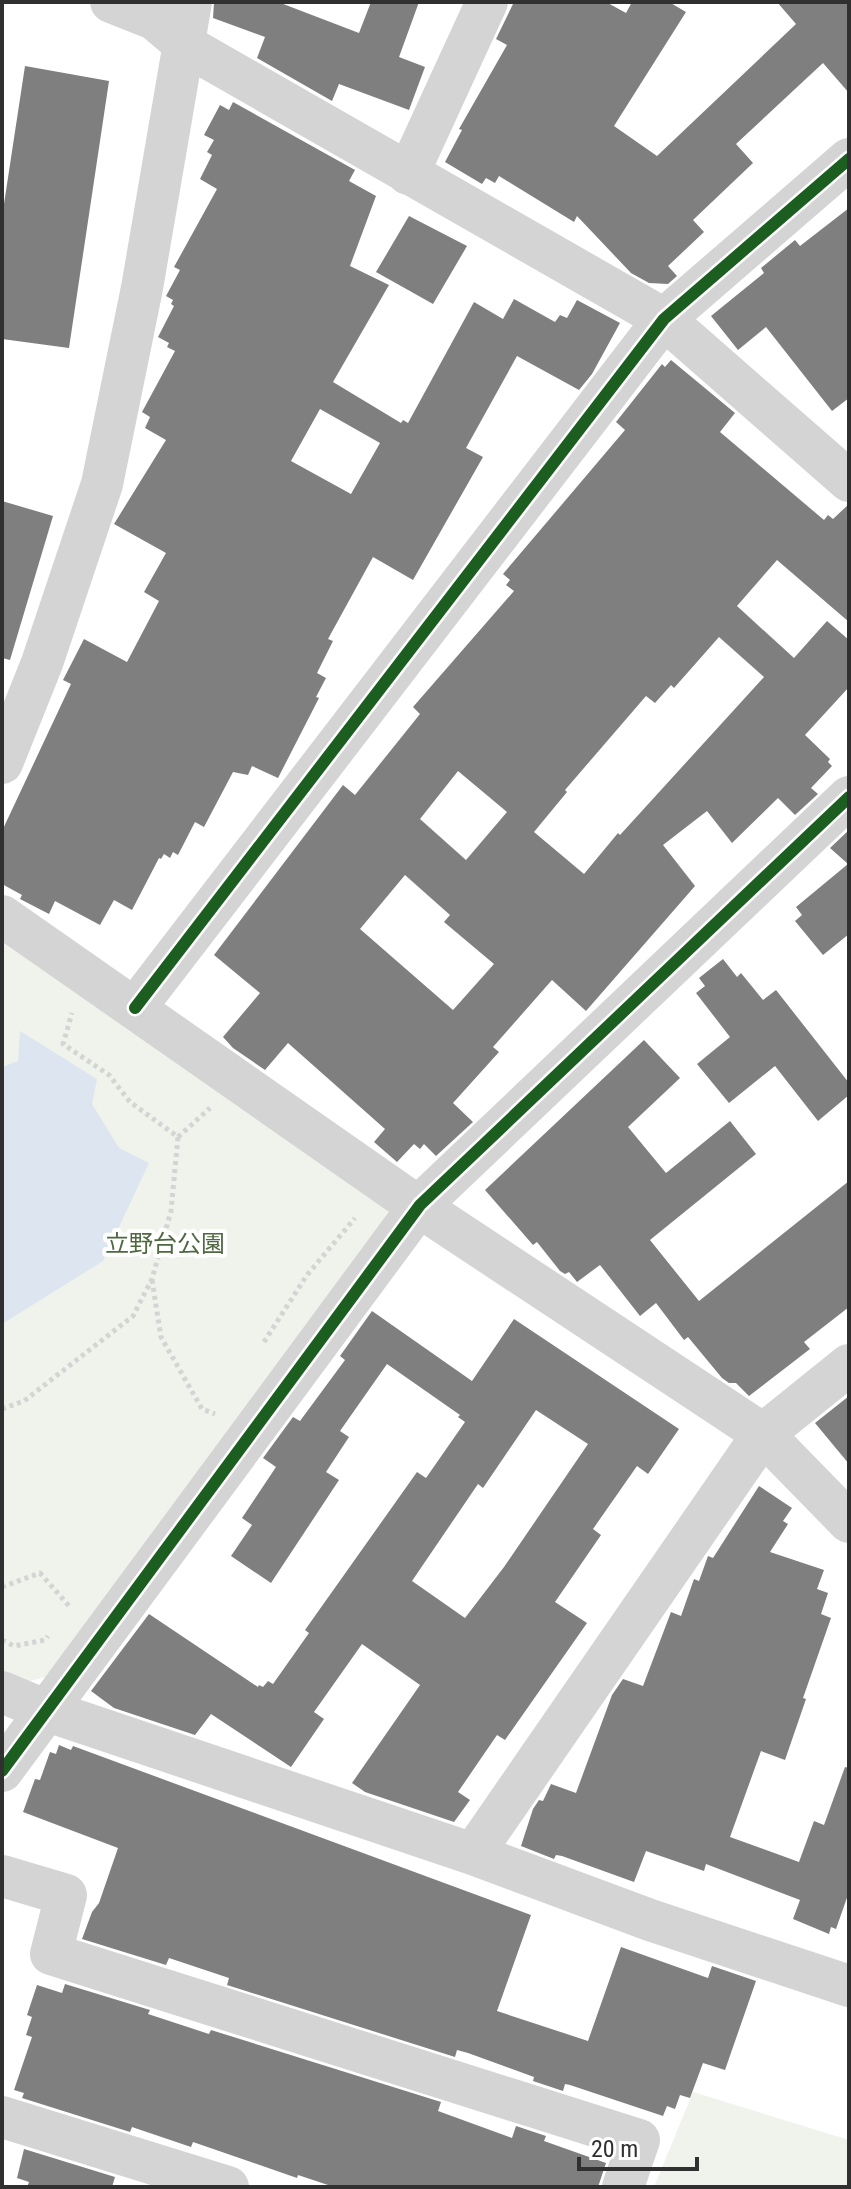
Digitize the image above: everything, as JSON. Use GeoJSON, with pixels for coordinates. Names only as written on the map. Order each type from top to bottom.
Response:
{"type":"FeatureCollection","features":[{"type":"Feature","properties":{"kind":"street"},"geometry":{"type":"LineString","coordinates":[[111,2],[154,19],[185,45],[664,319],[849,481]]}},
{"type":"Feature","properties":{"kind":"street"},"geometry":{"type":"LineString","coordinates":[[2,763],[42,663],[102,484],[142,288],[191,2]]}},
{"type":"Feature","properties":{"kind":"street"},"geometry":{"type":"LineString","coordinates":[[408,174],[487,2]]}},
{"type":"Feature","properties":{"kind":"street"},"geometry":{"type":"LineString","coordinates":[[135,1008],[664,319],[849,159]]}},
{"type":"Feature","properties":{"kind":"street"},"geometry":{"type":"LineString","coordinates":[[2,1771],[420,1205],[849,797]]}},
{"type":"Feature","properties":{"kind":"street"},"geometry":{"type":"LineString","coordinates":[[2,916],[400,1194],[763,1434],[849,1522]]}},
{"type":"Feature","properties":{"kind":"street"},"geometry":{"type":"LineString","coordinates":[[473,1854],[763,1434],[849,1365]]}},
{"type":"Feature","properties":{"kind":"street"},"geometry":{"type":"LineString","coordinates":[[2,1692],[45,1710],[473,1854],[650,1920],[849,1986]]}},
{"type":"Feature","properties":{"kind":"street"},"geometry":{"type":"LineString","coordinates":[[2,1876],[66,1895],[51,1954],[639,2140],[623,2187]]}},
{"type":"Feature","properties":{"kind":"street"},"geometry":{"type":"LineString","coordinates":[[2,2117],[228,2187]]}},
{"type":"Feature","properties":{"kind":"path"},"geometry":{"type":"LineString","coordinates":[[75,1001],[63,1044],[109,1075],[130,1102],[178,1137]]}},
{"type":"Feature","properties":{"kind":"path"},"geometry":{"type":"LineString","coordinates":[[2,1409],[24,1401],[133,1316],[152,1279],[171,1211],[178,1137],[220,1100]]}},
{"type":"Feature","properties":{"kind":"path"},"geometry":{"type":"LineString","coordinates":[[258,1351],[307,1275],[364,1208]]}},
{"type":"Feature","properties":{"kind":"path"},"geometry":{"type":"LineString","coordinates":[[152,1279],[161,1337],[202,1409],[217,1415]]}},
{"type":"Feature","properties":{"kind":"path"},"geometry":{"type":"LineString","coordinates":[[208,1427],[225,1402]]}},
{"type":"Feature","properties":{"kind":"path"},"geometry":{"type":"LineString","coordinates":[[2,1587],[40,1573],[69,1606]]}},
{"type":"Feature","properties":{"kind":"path"},"geometry":{"type":"LineString","coordinates":[[61,1617],[79,1594]]}},
{"type":"Feature","properties":{"kind":"path"},"geometry":{"type":"LineString","coordinates":[[2,1640],[14,1646],[45,1640],[53,1629]]}},
{"type":"Feature","properties":{"kind":"green space","name":"立野台公園"},"geometry":{"type":"Polygon","coordinates":[[[2,932],[384,1200],[389,1215],[46,1677],[26,1682],[2,1672],[2,932]]]}},
{"type":"Feature","properties":{"kind":"green space"},"geometry":{"type":"Polygon","coordinates":[[[693,2092],[849,2140],[849,2187],[654,2187],[693,2092]]]}},
{"type":"Feature","properties":{"kind":"shaded area"},"geometry":{"type":"Polygon","coordinates":[[[20,1031],[97,1079],[92,1104],[119,1148],[149,1163],[103,1261],[2,1324],[2,1067],[18,1061],[20,1031]]]}},
{"type":"Feature","properties":{"kind":"building"},"geometry":{"type":"Polygon","coordinates":[[[214,2],[278,2],[359,33],[371,2],[419,2],[399,57],[425,67],[409,110],[339,84],[332,101],[257,58],[265,37],[213,18],[214,2]]]}},
{"type":"Feature","properties":{"kind":"building"},"geometry":{"type":"Polygon","coordinates":[[[514,2],[606,2],[626,13],[632,2],[669,2],[686,12],[614,126],[657,156],[796,24],[777,2],[849,2],[849,93],[823,63],[736,144],[753,163],[693,220],[704,232],[668,266],[677,276],[668,284],[649,283],[631,273],[577,216],[574,222],[499,176],[495,183],[486,178],[482,184],[445,162],[462,130],[459,129],[507,45],[496,39],[514,2]]]}},
{"type":"Feature","properties":{"kind":"building"},"geometry":{"type":"Polygon","coordinates":[[[25,66],[109,81],[69,348],[2,339],[2,217],[25,66]]]}},
{"type":"Feature","properties":{"kind":"building"},"geometry":{"type":"Polygon","coordinates":[[[233,102],[355,170],[349,181],[376,196],[350,266],[389,285],[333,382],[401,423],[403,420],[408,423],[474,302],[503,319],[514,299],[555,322],[560,315],[567,318],[577,300],[620,323],[592,374],[579,390],[517,356],[466,448],[483,457],[413,580],[373,557],[328,639],[333,641],[317,673],[326,678],[316,697],[319,698],[278,778],[252,766],[248,775],[233,772],[204,827],[195,822],[178,855],[173,852],[170,858],[164,854],[159,858],[132,910],[114,900],[100,925],[55,901],[49,914],[20,899],[22,895],[2,884],[2,831],[71,684],[63,680],[84,639],[127,662],[159,601],[144,592],[166,553],[114,524],[166,440],[145,428],[150,417],[142,412],[175,351],[158,337],[174,306],[171,304],[173,300],[166,296],[180,270],[174,267],[217,189],[200,179],[212,155],[207,152],[214,140],[204,135],[220,105],[229,110],[233,102]],[[320,409],[291,461],[351,494],[380,443],[320,409]]]}},
{"type":"Feature","properties":{"kind":"building"},"geometry":{"type":"Polygon","coordinates":[[[849,208],[849,398],[832,411],[766,327],[738,350],[711,316],[764,273],[761,268],[795,240],[800,246],[849,208]]]}},
{"type":"Feature","properties":{"kind":"building"},"geometry":{"type":"Polygon","coordinates":[[[409,216],[467,246],[433,304],[376,272],[409,216]]]}},
{"type":"Feature","properties":{"kind":"building"},"geometry":{"type":"Polygon","coordinates":[[[671,360],[735,413],[720,432],[824,520],[828,515],[833,519],[849,504],[849,622],[777,560],[737,606],[794,658],[827,621],[849,640],[849,687],[805,735],[830,759],[828,762],[832,766],[811,788],[818,794],[795,815],[778,798],[732,843],[707,811],[663,845],[695,886],[586,1011],[552,980],[493,1047],[499,1052],[453,1103],[473,1122],[436,1156],[424,1144],[420,1149],[414,1144],[397,1162],[374,1142],[385,1129],[288,1043],[265,1070],[233,1048],[223,1037],[260,993],[214,955],[343,785],[355,795],[420,714],[413,707],[514,591],[506,585],[510,580],[503,574],[625,430],[616,422],[662,364],[665,367],[671,360]],[[719,637],[674,688],[671,685],[655,703],[646,696],[565,790],[567,792],[534,832],[584,874],[618,833],[620,835],[764,677],[719,637]],[[458,771],[420,819],[466,860],[507,812],[458,771]],[[405,875],[360,929],[453,1010],[494,964],[444,922],[450,915],[405,875]]]}},
{"type":"Feature","properties":{"kind":"building"},"geometry":{"type":"Polygon","coordinates":[[[2,501],[53,516],[10,660],[2,658],[2,501]]]}},
{"type":"Feature","properties":{"kind":"building"},"geometry":{"type":"Polygon","coordinates":[[[849,830],[849,934],[823,955],[795,921],[802,915],[796,907],[848,864],[830,848],[849,830]]]}},
{"type":"Feature","properties":{"kind":"building"},"geometry":{"type":"Polygon","coordinates":[[[723,959],[737,977],[741,973],[763,1000],[776,990],[849,1083],[849,1095],[818,1121],[775,1066],[729,1103],[697,1064],[730,1037],[696,993],[705,986],[699,978],[723,959]]]}},
{"type":"Feature","properties":{"kind":"building"},"geometry":{"type":"Polygon","coordinates":[[[644,1040],[680,1078],[628,1127],[666,1173],[730,1121],[756,1154],[650,1240],[699,1301],[849,1181],[849,1307],[804,1342],[810,1349],[749,1396],[736,1383],[722,1378],[688,1337],[684,1340],[656,1303],[640,1316],[600,1265],[577,1282],[569,1272],[565,1274],[560,1271],[537,1242],[533,1245],[485,1190],[644,1040]]]}},
{"type":"Feature","properties":{"kind":"building"},"geometry":{"type":"Polygon","coordinates":[[[372,1311],[472,1381],[514,1319],[679,1429],[648,1474],[637,1466],[593,1529],[601,1535],[555,1602],[587,1623],[505,1740],[497,1735],[458,1792],[470,1800],[454,1822],[365,1792],[352,1783],[420,1685],[362,1644],[314,1712],[324,1719],[291,1767],[211,1714],[195,1735],[114,1708],[91,1691],[149,1614],[258,1687],[263,1687],[268,1681],[273,1684],[309,1633],[305,1630],[417,1472],[426,1478],[465,1422],[458,1417],[460,1415],[387,1364],[340,1431],[349,1437],[326,1472],[339,1480],[271,1583],[231,1556],[252,1525],[242,1518],[276,1467],[263,1458],[293,1417],[300,1421],[345,1360],[340,1356],[372,1311]],[[536,1410],[483,1488],[478,1484],[412,1581],[465,1618],[504,1567],[588,1444],[536,1410]]]}},
{"type":"Feature","properties":{"kind":"building"},"geometry":{"type":"Polygon","coordinates":[[[849,1396],[849,1464],[815,1423],[849,1396]]]}},
{"type":"Feature","properties":{"kind":"building"},"geometry":{"type":"Polygon","coordinates":[[[759,1486],[792,1508],[783,1521],[788,1524],[770,1552],[824,1570],[817,1589],[828,1593],[821,1614],[831,1618],[785,1760],[761,1751],[730,1837],[799,1862],[814,1821],[824,1825],[845,1767],[849,1768],[849,1892],[836,1929],[831,1927],[829,1934],[793,1919],[800,1900],[706,1864],[704,1871],[646,1851],[634,1882],[562,1856],[556,1855],[554,1859],[521,1846],[533,1809],[539,1800],[543,1801],[551,1784],[576,1793],[612,1695],[623,1679],[643,1686],[671,1612],[681,1616],[694,1579],[699,1581],[708,1556],[713,1558],[759,1486]]]}},
{"type":"Feature","properties":{"kind":"building"},"geometry":{"type":"Polygon","coordinates":[[[59,1745],[71,1750],[73,1746],[531,1915],[497,2011],[588,2041],[621,1947],[708,1978],[712,1966],[756,1981],[725,2070],[703,2063],[690,2098],[680,2095],[675,2109],[667,2106],[663,2116],[570,2085],[565,2084],[563,2091],[468,2053],[457,2050],[455,2057],[227,1985],[229,1978],[169,1958],[166,1965],[82,1939],[92,1912],[99,1903],[118,1848],[23,1812],[35,1779],[40,1780],[50,1752],[56,1754],[59,1745]]]}},
{"type":"Feature","properties":{"kind":"building"},"geometry":{"type":"Polygon","coordinates":[[[65,1984],[150,2010],[148,2014],[209,2034],[211,2030],[441,2102],[438,2111],[512,2138],[516,2126],[546,2136],[544,2141],[606,2163],[598,2187],[334,2187],[298,2175],[297,2178],[193,2142],[191,2147],[132,2127],[130,2132],[22,2098],[24,2093],[14,2090],[32,2037],[26,2035],[32,2017],[27,2015],[37,1985],[62,1993],[65,1984]]]}},
{"type":"Feature","properties":{"kind":"building"},"geometry":{"type":"Polygon","coordinates":[[[24,2149],[115,2177],[112,2187],[27,2187],[29,2182],[17,2178],[24,2149]]]}},
{"type":"Feature","properties":{"kind":"cycle path"},"geometry":{"type":"LineString","coordinates":[[135,1008],[664,319],[849,159]]}},
{"type":"Feature","properties":{"kind":"cycle path"},"geometry":{"type":"LineString","coordinates":[[2,1771],[420,1205],[849,797]]}}]}
